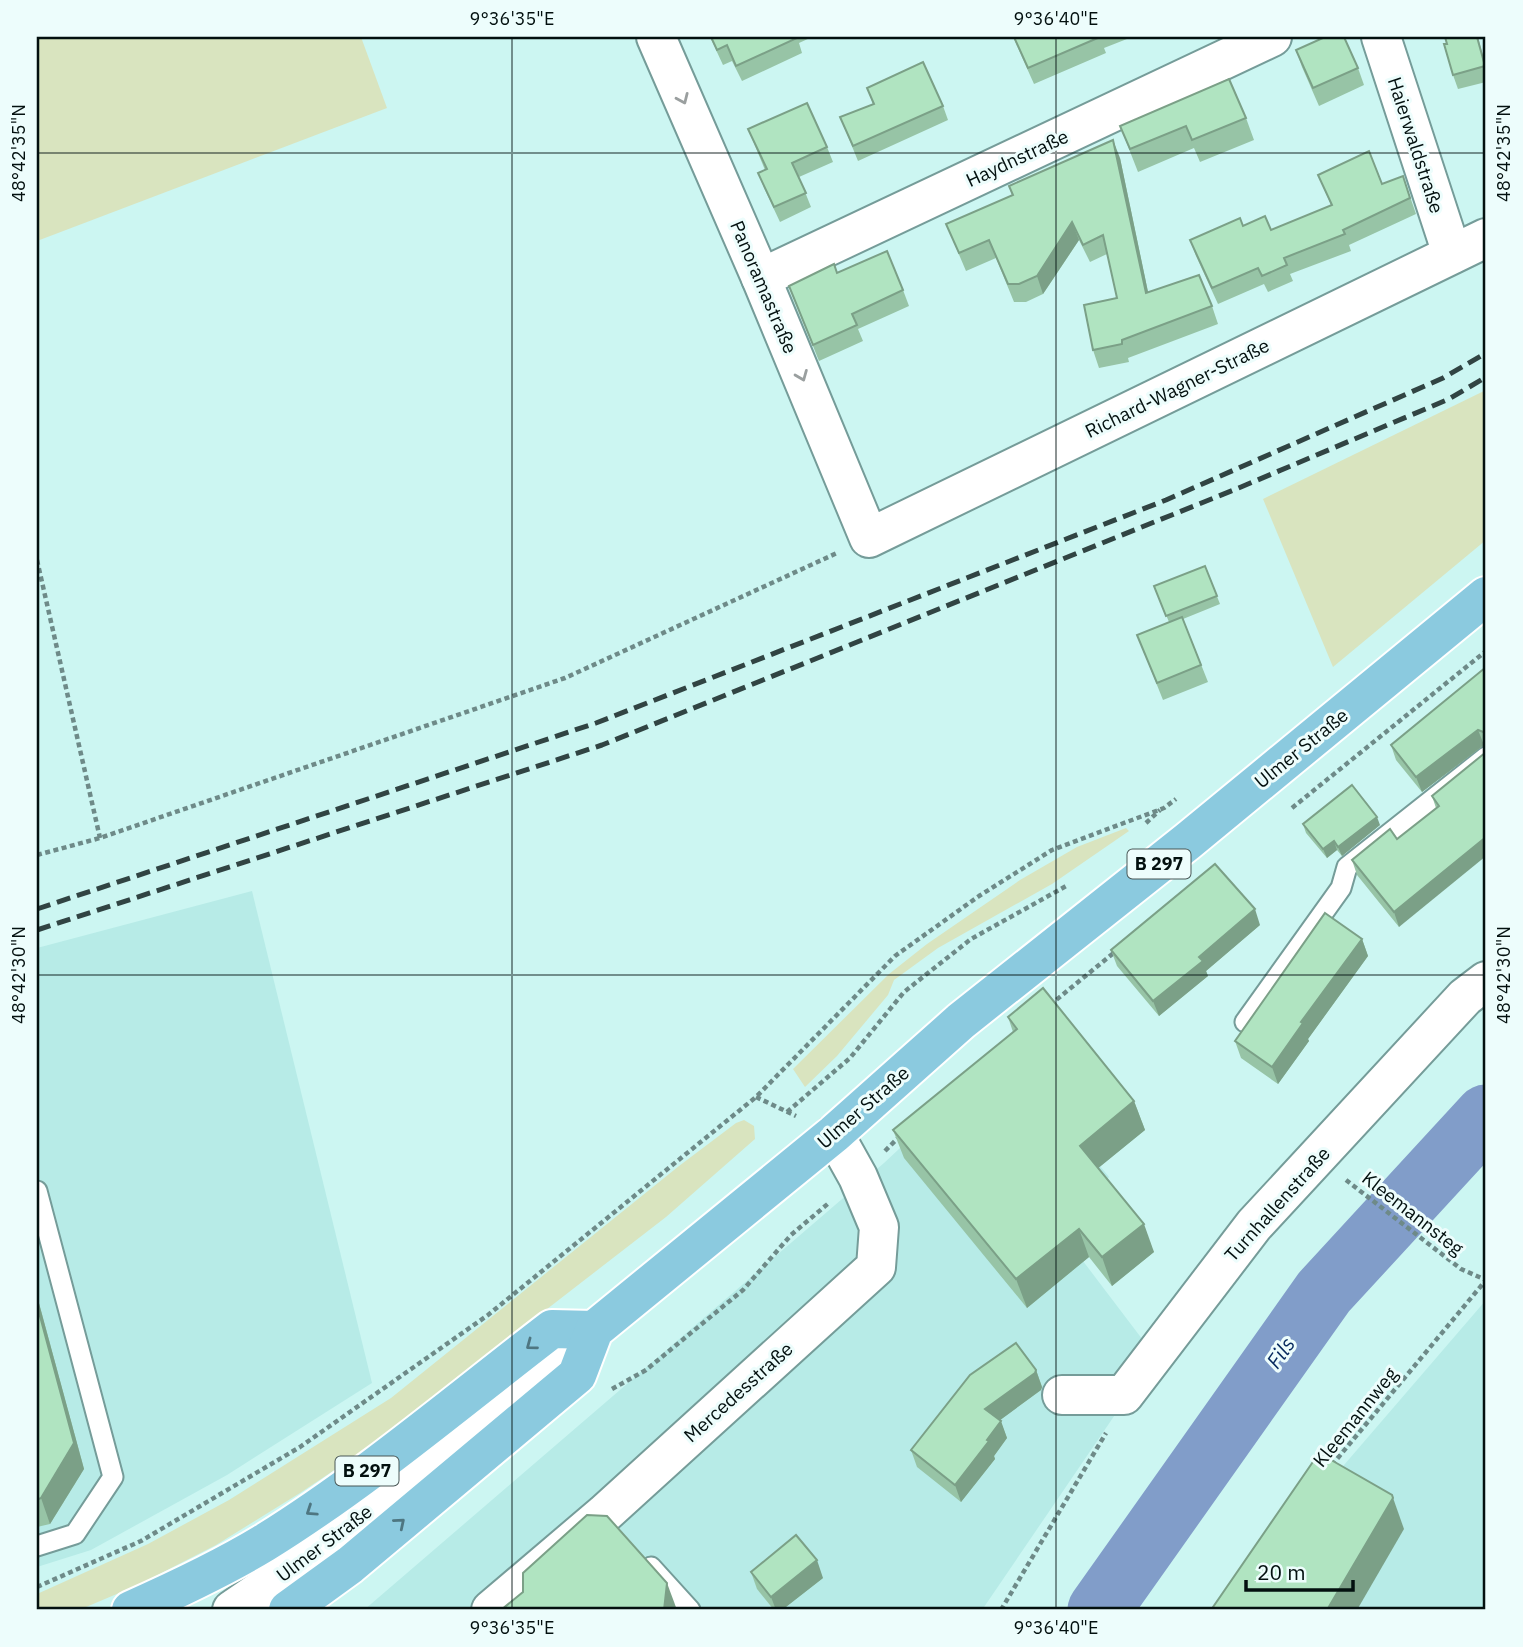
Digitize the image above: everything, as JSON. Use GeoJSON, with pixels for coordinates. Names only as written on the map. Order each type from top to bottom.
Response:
{"type":"FeatureCollection","features":[{"type":"Feature","properties":{"kind":"main road","name":"Ulmer Straße"},"geometry":{"type":"LineString","coordinates":[[594,1329],[834,1134],[961,1021],[1198,833],[1486,596]]}},
{"type":"Feature","properties":{"kind":"main road","name":"B 297"},"geometry":{"type":"LineString","coordinates":[[131,1610],[187,1585],[264,1543],[339,1492],[552,1329],[594,1329]]}},
{"type":"Feature","properties":{"kind":"main road"},"geometry":{"type":"LineString","coordinates":[[288,1610],[350,1564],[577,1375],[594,1329]]}},
{"type":"Feature","properties":{"kind":"street","name":"Panoramastraße"},"geometry":{"type":"LineString","coordinates":[[656,37],[761,278],[869,538]]}},
{"type":"Feature","properties":{"kind":"street","name":"Haydnstraße"},"geometry":{"type":"LineString","coordinates":[[761,278],[1272,37]]}},
{"type":"Feature","properties":{"kind":"street","name":"Haierwaldstraße"},"geometry":{"type":"LineString","coordinates":[[1381,37],[1452,254]]}},
{"type":"Feature","properties":{"kind":"street","name":"Richard-Wagner-Straße"},"geometry":{"type":"LineString","coordinates":[[869,538],[1486,238]]}},
{"type":"Feature","properties":{"kind":"street","name":"Turnhallenstraße"},"geometry":{"type":"LineString","coordinates":[[1124,1395],[1254,1225],[1465,997],[1486,981]]}},
{"type":"Feature","properties":{"kind":"street","name":"Mercedesstraße"},"geometry":{"type":"LineString","coordinates":[[491,1610],[608,1518],[876,1267],[879,1227],[858,1177],[834,1134]]}},
{"type":"Feature","properties":{"kind":"street","name":"Ulmer Straße"},"geometry":{"type":"LineString","coordinates":[[232,1610],[307,1558],[594,1329]]}},
{"type":"Feature","properties":{"kind":"street"},"geometry":{"type":"LineString","coordinates":[[1062,1395],[1124,1395]]}},
{"type":"Feature","properties":{"kind":"lane"},"geometry":{"type":"LineString","coordinates":[[1245,1022],[1341,888],[1347,867],[1486,757]]}},
{"type":"Feature","properties":{"kind":"lane"},"geometry":{"type":"LineString","coordinates":[[37,1191],[113,1477],[75,1534],[37,1546]]}},
{"type":"Feature","properties":{"kind":"lane"},"geometry":{"type":"LineString","coordinates":[[638,1552],[690,1610]]}},
{"type":"Feature","properties":{"kind":"path"},"geometry":{"type":"LineString","coordinates":[[37,855],[100,838],[565,678],[869,538]]}},
{"type":"Feature","properties":{"kind":"path"},"geometry":{"type":"LineString","coordinates":[[37,560],[100,838]]}},
{"type":"Feature","properties":{"kind":"path"},"geometry":{"type":"LineString","coordinates":[[1287,812],[1486,651]]}},
{"type":"Feature","properties":{"kind":"path"},"geometry":{"type":"LineString","coordinates":[[1143,825],[1184,794]]}},
{"type":"Feature","properties":{"kind":"path"},"geometry":{"type":"LineString","coordinates":[[37,1587],[141,1541],[300,1447],[488,1315],[756,1097],[895,956],[979,896],[1052,849],[1164,807]]}},
{"type":"Feature","properties":{"kind":"path"},"geometry":{"type":"LineString","coordinates":[[787,1112],[850,1058],[904,992],[971,939],[1075,880]]}},
{"type":"Feature","properties":{"kind":"path"},"geometry":{"type":"LineString","coordinates":[[1042,1012],[1116,951]]}},
{"type":"Feature","properties":{"kind":"path"},"geometry":{"type":"LineString","coordinates":[[858,1177],[904,1132]]}},
{"type":"Feature","properties":{"kind":"path","name":"Kleemannsteg"},"geometry":{"type":"LineString","coordinates":[[1347,1180],[1461,1269]]}},
{"type":"Feature","properties":{"kind":"path","name":"Kleemannweg"},"geometry":{"type":"LineString","coordinates":[[1328,1471],[1486,1280],[1461,1269]]}},
{"type":"Feature","properties":{"kind":"path"},"geometry":{"type":"LineString","coordinates":[[1001,1610],[1111,1424],[1124,1395]]}},
{"type":"Feature","properties":{"kind":"shaded area"},"geometry":{"type":"Polygon","coordinates":[[[252,891],[372,1383],[227,1475],[91,1550],[37,1567],[37,948],[252,891]]]}},
{"type":"Feature","properties":{"kind":"shaded area"},"geometry":{"type":"Polygon","coordinates":[[[1005,1050],[1109,1177],[1064,1236],[1155,1356],[982,1610],[364,1610],[884,1163],[1005,1050]]]}},
{"type":"Feature","properties":{"kind":"shaded area"},"geometry":{"type":"Polygon","coordinates":[[[1486,1300],[1486,1610],[1244,1610],[1344,1465],[1486,1300]]]}},
{"type":"Feature","properties":{"kind":"green space"},"geometry":{"type":"Polygon","coordinates":[[[37,37],[361,37],[387,108],[37,241],[37,37]]]}},
{"type":"Feature","properties":{"kind":"green space"},"geometry":{"type":"Polygon","coordinates":[[[1486,390],[1486,540],[1333,667],[1263,499],[1486,390]]]}},
{"type":"Feature","properties":{"kind":"green space"},"geometry":{"type":"Polygon","coordinates":[[[1126,828],[1129,831],[1052,884],[938,948],[894,980],[888,995],[837,1056],[805,1087],[793,1069],[889,974],[927,944],[1020,880],[1077,847],[1126,828]]]}},
{"type":"Feature","properties":{"kind":"green space"},"geometry":{"type":"Polygon","coordinates":[[[744,1120],[754,1126],[755,1139],[666,1217],[366,1449],[216,1545],[138,1585],[79,1610],[37,1610],[37,1594],[148,1544],[229,1500],[391,1398],[679,1166],[736,1123],[744,1120]]]}},
{"type":"Feature","properties":{"kind":"building"},"geometry":{"type":"Polygon","coordinates":[[[711,37],[797,38],[736,66],[727,45],[717,50],[711,37]]]}},
{"type":"Feature","properties":{"kind":"building"},"geometry":{"type":"Polygon","coordinates":[[[1014,37],[1100,37],[1028,68],[1014,37]]]}},
{"type":"Feature","properties":{"kind":"building"},"geometry":{"type":"Polygon","coordinates":[[[1325,37],[1344,37],[1358,68],[1313,88],[1296,50],[1325,37]]]}},
{"type":"Feature","properties":{"kind":"building"},"geometry":{"type":"Polygon","coordinates":[[[1445,37],[1477,37],[1485,66],[1453,75],[1444,44],[1447,44],[1445,37]]]}},
{"type":"Feature","properties":{"kind":"building"},"geometry":{"type":"Polygon","coordinates":[[[923,62],[943,106],[853,146],[840,117],[874,104],[867,88],[923,62]]]}},
{"type":"Feature","properties":{"kind":"building"},"geometry":{"type":"Polygon","coordinates":[[[1229,79],[1246,118],[1192,140],[1186,126],[1130,149],[1120,126],[1229,79]]]}},
{"type":"Feature","properties":{"kind":"building"},"geometry":{"type":"Polygon","coordinates":[[[807,103],[827,147],[792,163],[806,193],[774,207],[758,173],[767,169],[748,129],[807,103]]]}},
{"type":"Feature","properties":{"kind":"building"},"geometry":{"type":"Polygon","coordinates":[[[1113,140],[1146,293],[1199,275],[1212,306],[1122,340],[1122,344],[1093,350],[1084,305],[1117,298],[1103,235],[1083,245],[1072,222],[1037,276],[1019,284],[1008,284],[989,240],[959,253],[946,224],[1013,195],[1009,186],[1113,140]]]}},
{"type":"Feature","properties":{"kind":"building"},"geometry":{"type":"Polygon","coordinates":[[[1369,151],[1382,184],[1403,176],[1410,198],[1343,230],[1345,234],[1284,258],[1287,265],[1262,276],[1258,268],[1212,288],[1190,240],[1240,218],[1243,226],[1265,216],[1271,230],[1332,205],[1318,175],[1369,151]]]}},
{"type":"Feature","properties":{"kind":"building"},"geometry":{"type":"Polygon","coordinates":[[[887,251],[903,290],[852,314],[857,325],[813,345],[789,286],[834,264],[837,273],[887,251]]]}},
{"type":"Feature","properties":{"kind":"building"},"geometry":{"type":"Polygon","coordinates":[[[1205,566],[1217,596],[1166,616],[1154,586],[1205,566]]]}},
{"type":"Feature","properties":{"kind":"building"},"geometry":{"type":"Polygon","coordinates":[[[1182,617],[1201,665],[1157,683],[1137,635],[1182,617]]]}},
{"type":"Feature","properties":{"kind":"building"},"geometry":{"type":"Polygon","coordinates":[[[1486,667],[1486,733],[1478,730],[1416,777],[1391,745],[1486,667]]]}},
{"type":"Feature","properties":{"kind":"building"},"geometry":{"type":"Polygon","coordinates":[[[1486,752],[1486,837],[1394,912],[1352,860],[1390,829],[1397,839],[1439,806],[1432,796],[1486,752]]]}},
{"type":"Feature","properties":{"kind":"building"},"geometry":{"type":"Polygon","coordinates":[[[1352,785],[1377,817],[1338,847],[1334,841],[1323,849],[1303,824],[1352,785]]]}},
{"type":"Feature","properties":{"kind":"building"},"geometry":{"type":"Polygon","coordinates":[[[1215,864],[1255,909],[1199,957],[1203,961],[1153,1001],[1111,950],[1215,864]]]}},
{"type":"Feature","properties":{"kind":"building"},"geometry":{"type":"Polygon","coordinates":[[[1325,913],[1362,939],[1301,1022],[1303,1023],[1272,1067],[1235,1041],[1325,913]]]}},
{"type":"Feature","properties":{"kind":"building"},"geometry":{"type":"Polygon","coordinates":[[[1043,988],[1134,1101],[1080,1146],[1144,1224],[1102,1257],[1079,1229],[1016,1279],[893,1130],[1017,1029],[1008,1017],[1043,988]]]}},
{"type":"Feature","properties":{"kind":"building"},"geometry":{"type":"Polygon","coordinates":[[[37,1305],[74,1443],[41,1498],[37,1500],[37,1305]]]}},
{"type":"Feature","properties":{"kind":"building"},"geometry":{"type":"Polygon","coordinates":[[[1016,1343],[1036,1370],[1035,1373],[985,1409],[1001,1421],[955,1485],[911,1450],[970,1375],[1016,1343]]]}},
{"type":"Feature","properties":{"kind":"building"},"geometry":{"type":"Polygon","coordinates":[[[1319,1453],[1393,1498],[1327,1610],[1211,1610],[1319,1453]]]}},
{"type":"Feature","properties":{"kind":"building"},"geometry":{"type":"Polygon","coordinates":[[[587,1515],[607,1516],[667,1583],[664,1610],[501,1610],[523,1592],[523,1573],[587,1515]]]}},
{"type":"Feature","properties":{"kind":"building"},"geometry":{"type":"Polygon","coordinates":[[[796,1535],[817,1560],[771,1597],[751,1572],[796,1535]]]}},
{"type":"Feature","properties":{"kind":"waterway","name":"Fils"},"geometry":{"type":"LineString","coordinates":[[1099,1610],[1324,1292],[1486,1116]]}},
{"type":"Feature","properties":{"kind":"railway"},"geometry":{"type":"LineString","coordinates":[[37,909],[596,723],[1166,500],[1443,378],[1486,353]]}},
{"type":"Feature","properties":{"kind":"railway"},"geometry":{"type":"LineString","coordinates":[[37,930],[602,745],[1241,487],[1449,399],[1486,377]]}}]}
